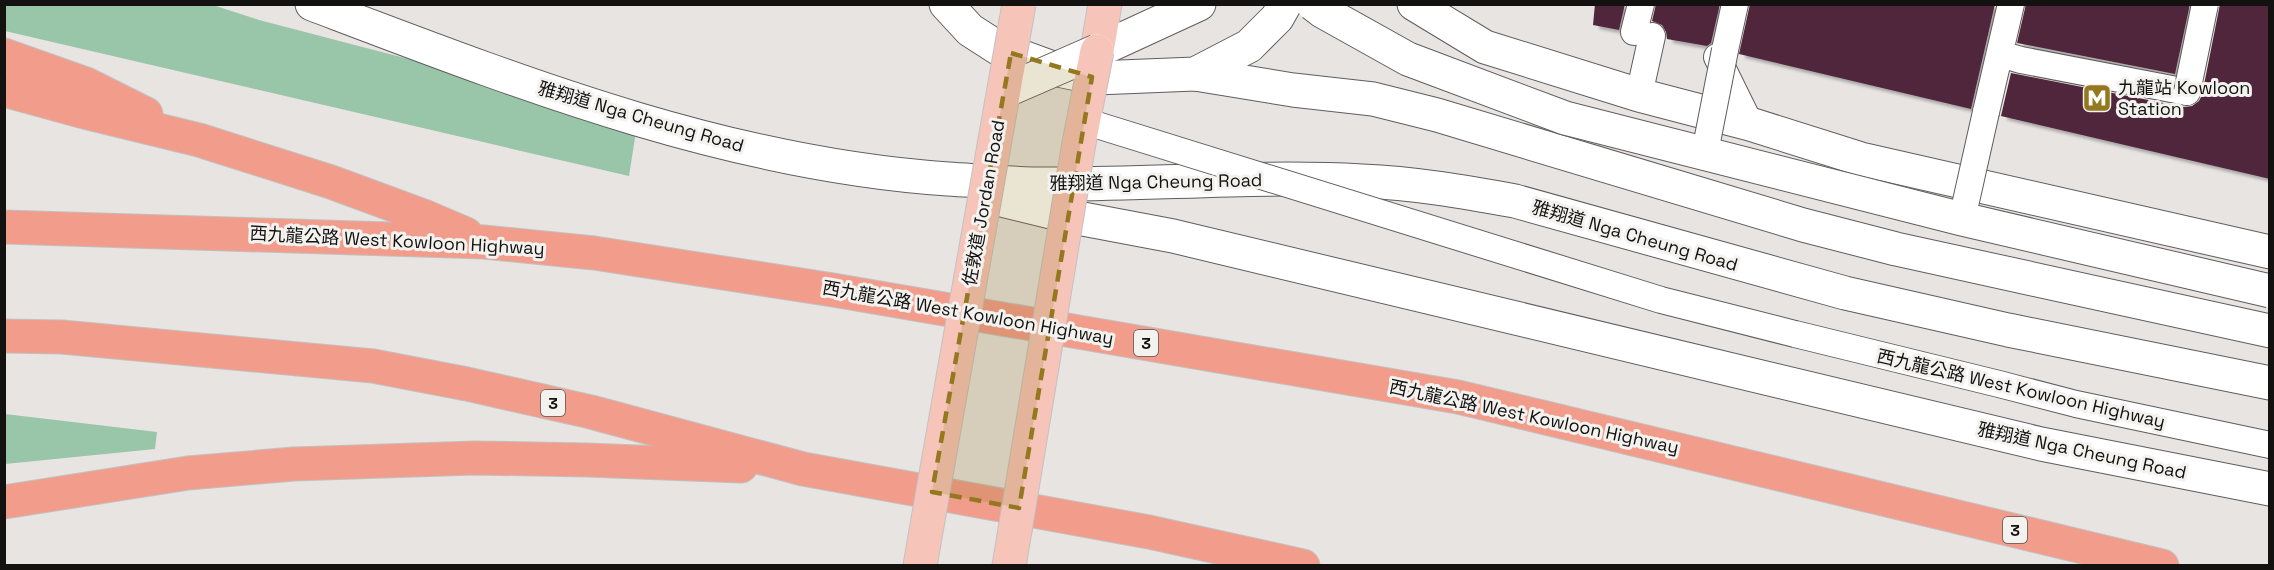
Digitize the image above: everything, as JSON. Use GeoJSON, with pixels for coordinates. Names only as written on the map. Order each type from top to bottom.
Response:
{"type":"FeatureCollection","features":[{"type":"Feature","properties":{"kind":"highway"},"geometry":{"type":"LineString","coordinates":[[4,55],[86,84],[199,140]]}},
{"type":"Feature","properties":{"kind":"highway"},"geometry":{"type":"LineString","coordinates":[[4,90],[199,140],[331,182],[426,217],[484,242]]}},
{"type":"Feature","properties":{"kind":"highway","name":"西九龍公路 West Kowloon Highway"},"geometry":{"type":"LineString","coordinates":[[4,226],[484,242],[594,253],[833,290],[1458,397],[2162,566]]}},
{"type":"Feature","properties":{"kind":"highway","name":"3"},"geometry":{"type":"LineString","coordinates":[[4,336],[62,336],[373,366],[591,412],[803,469],[1149,532],[1303,566]]}},
{"type":"Feature","properties":{"kind":"highway"},"geometry":{"type":"LineString","coordinates":[[4,502],[218,469],[350,461],[587,460],[803,469]]}},
{"type":"Feature","properties":{"kind":"main road","name":"雅翔道 Nga Cheung Road"},"geometry":{"type":"LineString","coordinates":[[312,4],[532,87],[611,112],[720,142],[796,158],[944,179],[1045,184],[1321,180],[1403,184],[1461,192],[1515,201],[1815,286],[2008,330],[2270,383]]}},
{"type":"Feature","properties":{"kind":"main road"},"geometry":{"type":"LineString","coordinates":[[946,4],[970,30],[998,48],[1058,70],[1096,78],[1195,74],[1293,90],[1373,99],[1437,115],[1803,225],[1896,249],[2270,331]]}},
{"type":"Feature","properties":{"kind":"main road","name":"佐敦道 Jordan Road"},"geometry":{"type":"LineString","coordinates":[[920,566],[1019,4]]}},
{"type":"Feature","properties":{"kind":"main road"},"geometry":{"type":"LineString","coordinates":[[1009,566],[1105,4]]}},
{"type":"Feature","properties":{"kind":"main road"},"geometry":{"type":"LineString","coordinates":[[1005,91],[1199,4]]}},
{"type":"Feature","properties":{"kind":"main road"},"geometry":{"type":"LineString","coordinates":[[1195,74],[1250,46],[1277,18],[1285,4]]}},
{"type":"Feature","properties":{"kind":"main road"},"geometry":{"type":"LineString","coordinates":[[1313,4],[1408,59],[1565,118],[1962,219],[2270,291]]}},
{"type":"Feature","properties":{"kind":"main road"},"geometry":{"type":"LineString","coordinates":[[1414,4],[1485,47],[1639,95],[1750,124],[1861,159],[2270,252]]}},
{"type":"Feature","properties":{"kind":"main road","name":"雅翔道 Nga Cheung Road"},"geometry":{"type":"LineString","coordinates":[[984,196],[1067,216],[1185,239],[2040,444],[2270,489]]}},
{"type":"Feature","properties":{"kind":"lane"},"geometry":{"type":"LineString","coordinates":[[1639,95],[1643,34],[1641,4]]}},
{"type":"Feature","properties":{"kind":"lane"},"geometry":{"type":"LineString","coordinates":[[1705,152],[1735,4]]}},
{"type":"Feature","properties":{"kind":"lane"},"geometry":{"type":"LineString","coordinates":[[1962,219],[2011,4]]}},
{"type":"Feature","properties":{"kind":"lane"},"geometry":{"type":"LineString","coordinates":[[2000,54],[2187,92],[2205,4]]}},
{"type":"Feature","properties":{"kind":"lane"},"geometry":{"type":"LineString","coordinates":[[1686,190],[1714,48],[1750,124]]}},
{"type":"Feature","properties":{"kind":"lane","name":"西九龍公路 West Kowloon Highway"},"geometry":{"type":"LineString","coordinates":[[1084,121],[1661,300],[2076,404],[2270,445]]}},
{"type":"Feature","properties":{"kind":"highlighted area"},"geometry":{"type":"Polygon","coordinates":[[[1011,53],[1092,77],[1019,508],[932,492],[1011,53]]]}},
{"type":"Feature","properties":{"kind":"green space"},"geometry":{"type":"Polygon","coordinates":[[[5,5],[213,5],[259,20],[638,119],[629,176],[5,31],[5,5]]]}},
{"type":"Feature","properties":{"kind":"green space"},"geometry":{"type":"Polygon","coordinates":[[[5,414],[157,432],[155,449],[5,464],[5,414]]]}},
{"type":"Feature","properties":{"kind":"building"},"geometry":{"type":"Polygon","coordinates":[[[1595,4],[1625,4],[1619,30],[1593,25],[1595,4]]]}},
{"type":"Feature","properties":{"kind":"building"},"geometry":{"type":"Polygon","coordinates":[[[1656,4],[1720,4],[1711,43],[1707,46],[1667,39],[1662,25],[1652,21],[1656,4]]]}},
{"type":"Feature","properties":{"kind":"building"},"geometry":{"type":"Polygon","coordinates":[[[1750,4],[1995,4],[1971,109],[1739,54],[1750,4]]]}},
{"type":"Feature","properties":{"kind":"building"},"geometry":{"type":"Polygon","coordinates":[[[2026,4],[2190,4],[2175,74],[2017,43],[2026,4]]]}},
{"type":"Feature","properties":{"kind":"building"},"geometry":{"type":"Polygon","coordinates":[[[2220,4],[2270,4],[2270,179],[2001,116],[2011,73],[2184,107],[2192,106],[2199,101],[2202,95],[2220,4]]]}},
{"type":"Feature","properties":{"kind":"place","name":"九龍站 Kowloon Station"},"geometry":{"type":"Point","coordinates":[2097,98]}}]}
